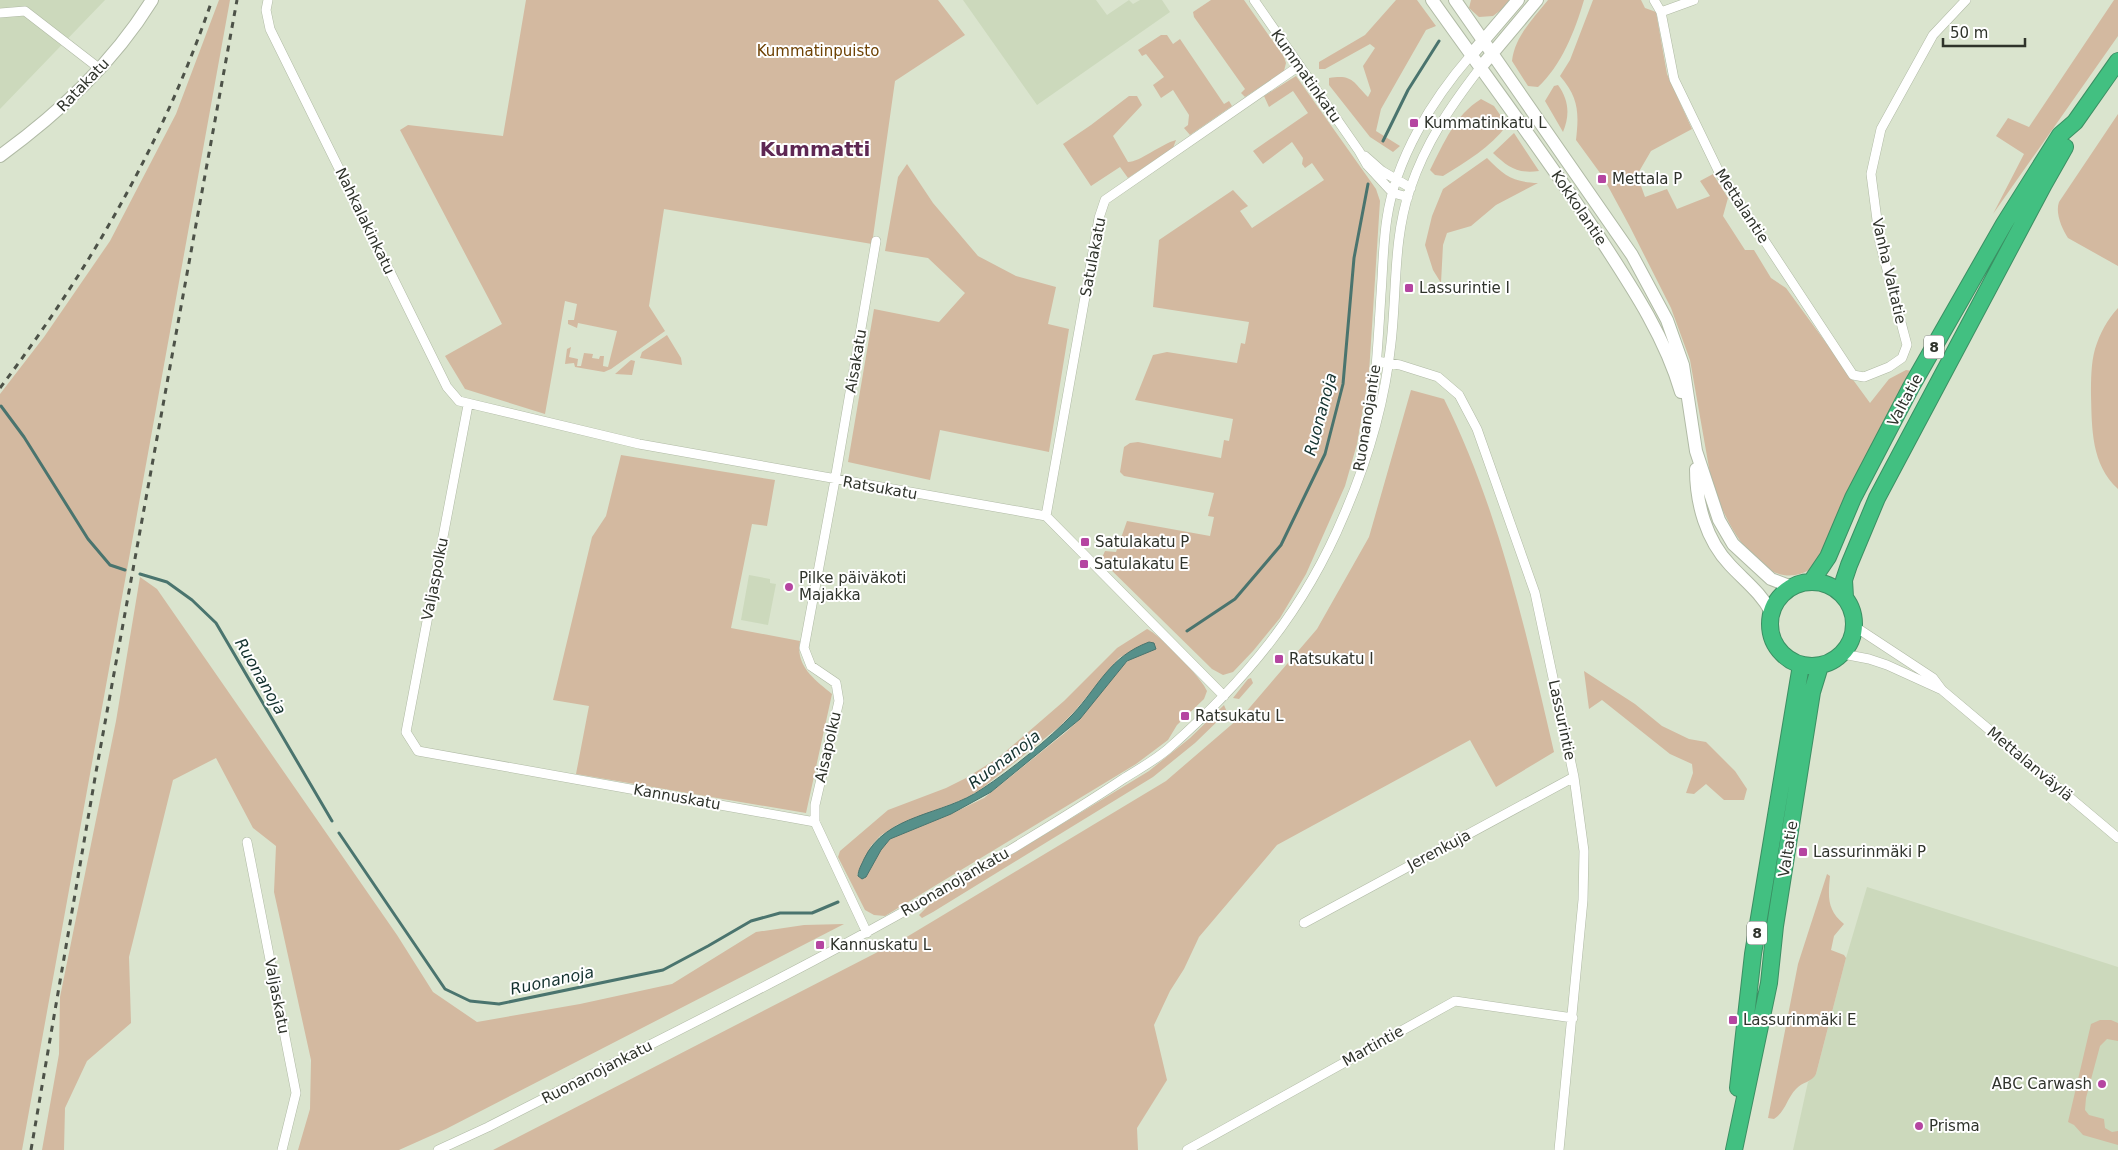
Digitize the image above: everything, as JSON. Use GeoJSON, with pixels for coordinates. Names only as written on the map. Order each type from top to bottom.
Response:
{"type":"FeatureCollection","features":[{"type":"Feature","properties":{"kind":"highway","name":"Valtatie"},"geometry":{"type":"LineString","coordinates":[[1811,582],[1828,557],[1843,519],[1863,478],[1960,299],[2035,173],[2060,135],[2075,122],[2118,61]]}},
{"type":"Feature","properties":{"kind":"highway","name":"Valtatie"},"geometry":{"type":"LineString","coordinates":[[1845,597],[1844,580],[1877,498],[2069,140],[2075,122]]}},
{"type":"Feature","properties":{"kind":"highway"},"geometry":{"type":"LineString","coordinates":[[1845,597],[1821,583],[1801,583],[1792,588],[1777,599],[1771,612],[1769,627],[1773,641],[1781,653],[1792,662],[1801,665],[1820,666],[1832,662],[1843,654],[1850,642],[1854,626]]}},
{"type":"Feature","properties":{"kind":"highway","name":"8"},"geometry":{"type":"LineString","coordinates":[[1845,597],[1854,616],[1854,626]]}},
{"type":"Feature","properties":{"kind":"highway","name":"Valtatie"},"geometry":{"type":"LineString","coordinates":[[1734,1150],[1740,1067],[1753,954],[1801,665]]}},
{"type":"Feature","properties":{"kind":"highway","name":"Valtatie"},"geometry":{"type":"LineString","coordinates":[[1734,1150],[1769,983],[1775,926],[1812,692],[1820,666]]}},
{"type":"Feature","properties":{"kind":"main road","name":"Ratakatu"},"geometry":{"type":"LineString","coordinates":[[0,156],[51,117],[100,69],[126,38],[152,0]]}},
{"type":"Feature","properties":{"kind":"main road","name":"Kokkolantie"},"geometry":{"type":"LineString","coordinates":[[1432,0],[1567,190],[1616,263],[1666,350],[1676,376],[1696,451],[1719,520],[1733,544],[1771,579],[1792,588]]}},
{"type":"Feature","properties":{"kind":"main road","name":"Kokkolantie"},"geometry":{"type":"LineString","coordinates":[[1455,0],[1632,255],[1667,320],[1683,365],[1692,433]]}},
{"type":"Feature","properties":{"kind":"main road"},"geometry":{"type":"LineString","coordinates":[[1471,55],[1518,0]]}},
{"type":"Feature","properties":{"kind":"main road"},"geometry":{"type":"LineString","coordinates":[[1480,68],[1537,0]]}},
{"type":"Feature","properties":{"kind":"main road","name":"Kokkolantie"},"geometry":{"type":"LineString","coordinates":[[1696,451],[1697,488],[1702,515],[1711,538],[1730,565],[1759,593],[1771,612]]}},
{"type":"Feature","properties":{"kind":"street","name":"Nahkalakinkatu"},"geometry":{"type":"LineString","coordinates":[[268,0],[266,10],[270,29],[447,386],[459,401],[468,404]]}},
{"type":"Feature","properties":{"kind":"street","name":"Kummatinkatu"},"geometry":{"type":"LineString","coordinates":[[1254,0],[1298,66],[1359,151],[1366,165],[1392,193]]}},
{"type":"Feature","properties":{"kind":"street","name":"Mettalantie"},"geometry":{"type":"LineString","coordinates":[[1654,0],[1661,12],[1674,79],[1718,170],[1853,375],[1864,377],[1876,374]]}},
{"type":"Feature","properties":{"kind":"street"},"geometry":{"type":"LineString","coordinates":[[1661,12],[1694,0]]}},
{"type":"Feature","properties":{"kind":"street","name":"Vanha Valtatie"},"geometry":{"type":"LineString","coordinates":[[1876,374],[1902,358],[1907,345],[1880,243],[1871,174],[1881,129],[1933,35],[1966,0]]}},
{"type":"Feature","properties":{"kind":"street"},"geometry":{"type":"LineString","coordinates":[[0,13],[25,11],[100,69]]}},
{"type":"Feature","properties":{"kind":"street","name":"Ruonanojantie"},"geometry":{"type":"LineString","coordinates":[[1357,483],[1368,430],[1377,361],[1384,248],[1392,193],[1414,141],[1431,108],[1452,76],[1471,55]]}},
{"type":"Feature","properties":{"kind":"street","name":"Satulakatu"},"geometry":{"type":"LineString","coordinates":[[1046,516],[1098,227],[1105,200],[1298,66]]}},
{"type":"Feature","properties":{"kind":"street","name":"Ruonanojantie"},"geometry":{"type":"LineString","coordinates":[[1357,483],[1376,422],[1389,363],[1397,246],[1409,193],[1424,154],[1441,120],[1480,68]]}},
{"type":"Feature","properties":{"kind":"street","name":"Kummatinkatu"},"geometry":{"type":"LineString","coordinates":[[1359,151],[1397,180],[1409,193]]}},
{"type":"Feature","properties":{"kind":"street"},"geometry":{"type":"LineString","coordinates":[[1392,193],[1409,193]]}},
{"type":"Feature","properties":{"kind":"street","name":"Aisakatu"},"geometry":{"type":"LineString","coordinates":[[835,480],[876,241]]}},
{"type":"Feature","properties":{"kind":"street","name":"Lassurintie"},"geometry":{"type":"LineString","coordinates":[[1377,361],[1438,377],[1459,395],[1476,429],[1535,593],[1574,777],[1582,832],[1584,877],[1573,1018],[1559,1150]]}},
{"type":"Feature","properties":{"kind":"street","name":"Ratsukatu"},"geometry":{"type":"LineString","coordinates":[[468,404],[579,428],[639,444],[1046,516]]}},
{"type":"Feature","properties":{"kind":"street","name":"Valjaspolku"},"geometry":{"type":"LineString","coordinates":[[418,751],[406,732],[468,404]]}},
{"type":"Feature","properties":{"kind":"street","name":"Aisapolku"},"geometry":{"type":"LineString","coordinates":[[815,822],[815,805],[839,701],[836,683],[810,666],[804,648],[835,480]]}},
{"type":"Feature","properties":{"kind":"street","name":"Ruonanojankatu"},"geometry":{"type":"LineString","coordinates":[[438,1150],[488,1127],[867,933],[952,885],[1070,814],[1164,752],[1224,696],[1268,648],[1303,598],[1328,554],[1357,483]]}},
{"type":"Feature","properties":{"kind":"street"},"geometry":{"type":"LineString","coordinates":[[1046,516],[1224,696]]}},
{"type":"Feature","properties":{"kind":"street","name":"Mettalanväylä"},"geometry":{"type":"LineString","coordinates":[[1854,626],[1933,678],[1942,690],[2118,838]]}},
{"type":"Feature","properties":{"kind":"street","name":"Mettalanväylä"},"geometry":{"type":"LineString","coordinates":[[1843,654],[1878,662],[1942,690]]}},
{"type":"Feature","properties":{"kind":"street","name":"Kannuskatu"},"geometry":{"type":"LineString","coordinates":[[418,751],[815,822]]}},
{"type":"Feature","properties":{"kind":"street","name":"Jerenkuja"},"geometry":{"type":"LineString","coordinates":[[1304,923],[1574,777]]}},
{"type":"Feature","properties":{"kind":"street"},"geometry":{"type":"LineString","coordinates":[[815,822],[867,933]]}},
{"type":"Feature","properties":{"kind":"street","name":"Valjaskatu"},"geometry":{"type":"LineString","coordinates":[[247,842],[296,1093],[282,1150]]}},
{"type":"Feature","properties":{"kind":"street","name":"Martintie"},"geometry":{"type":"LineString","coordinates":[[1187,1150],[1455,1001],[1573,1018]]}},
{"type":"Feature","properties":{"kind":"shaded area"},"geometry":{"type":"Polygon","coordinates":[[[0,0],[105,0],[0,109],[0,0]]]}},
{"type":"Feature","properties":{"kind":"shaded area"},"geometry":{"type":"Polygon","coordinates":[[[963,0],[1096,0],[1107,15],[1129,0],[1133,4],[1140,0],[1162,0],[1170,12],[1037,105],[963,0]]]}},
{"type":"Feature","properties":{"kind":"shaded area"},"geometry":{"type":"Polygon","coordinates":[[[749,575],[770,579],[770,583],[776,584],[768,625],[741,620],[749,575]]]}},
{"type":"Feature","properties":{"kind":"shaded area"},"geometry":{"type":"Polygon","coordinates":[[[1867,887],[2118,967],[2118,1150],[1793,1150],[1808,1082],[1816,1074],[1846,958],[1867,887]]]}},
{"type":"Feature","properties":{"kind":"green space"},"geometry":{"type":"Polygon","coordinates":[[[219,0],[230,0],[22,1150],[0,1150],[0,394],[44,337],[110,241],[176,114],[219,0]]]}},
{"type":"Feature","properties":{"kind":"green space","name":"Kummatinpuisto"},"geometry":{"type":"Polygon","coordinates":[[[526,0],[938,0],[965,35],[895,81],[872,244],[664,209],[649,306],[665,331],[604,372],[575,367],[574,363],[565,364],[567,349],[571,347],[569,357],[578,359],[577,366],[581,366],[584,353],[593,354],[592,358],[599,359],[600,356],[604,356],[603,366],[608,367],[617,331],[578,323],[577,328],[568,324],[568,320],[574,320],[577,304],[565,301],[545,414],[465,389],[445,356],[502,324],[400,130],[408,125],[503,136],[526,0]]]}},
{"type":"Feature","properties":{"kind":"green space"},"geometry":{"type":"Polygon","coordinates":[[[1211,0],[1244,0],[1284,57],[1286,63],[1284,71],[1245,97],[1241,93],[1245,89],[1194,17],[1193,12],[1211,0]]]}},
{"type":"Feature","properties":{"kind":"green space"},"geometry":{"type":"Polygon","coordinates":[[[1396,0],[1417,0],[1436,26],[1426,30],[1381,109],[1376,131],[1400,146],[1393,152],[1370,137],[1329,85],[1329,78],[1348,78],[1368,97],[1371,91],[1363,66],[1375,48],[1370,44],[1325,69],[1319,69],[1319,62],[1365,35],[1396,0]]]}},
{"type":"Feature","properties":{"kind":"green space"},"geometry":{"type":"Polygon","coordinates":[[[1471,0],[1514,0],[1493,16],[1479,17],[1469,8],[1471,0]]]}},
{"type":"Feature","properties":{"kind":"green space"},"geometry":{"type":"Polygon","coordinates":[[[1548,0],[1584,0],[1572,36],[1554,69],[1538,87],[1528,86],[1512,61],[1514,52],[1526,28],[1548,0]]]}},
{"type":"Feature","properties":{"kind":"green space"},"geometry":{"type":"Polygon","coordinates":[[[1593,0],[1641,0],[1645,8],[1656,12],[1667,74],[1692,129],[1651,151],[1637,175],[1645,197],[1667,189],[1677,209],[1710,196],[1700,181],[1713,174],[1728,198],[1723,216],[1745,250],[1754,250],[1771,278],[1786,288],[1870,403],[1889,379],[1906,370],[1913,371],[1822,555],[1814,566],[1804,573],[1795,575],[1780,574],[1766,568],[1741,542],[1722,509],[1711,479],[1690,360],[1671,308],[1603,177],[1576,140],[1576,106],[1571,91],[1560,76],[1570,60],[1593,0]]]}},
{"type":"Feature","properties":{"kind":"green space"},"geometry":{"type":"Polygon","coordinates":[[[2114,0],[2118,0],[2118,36],[1993,214],[2024,154],[1996,136],[2008,118],[2029,127],[2114,0]]]}},
{"type":"Feature","properties":{"kind":"green space"},"geometry":{"type":"Polygon","coordinates":[[[1161,35],[1167,35],[1173,44],[1180,39],[1224,104],[1229,101],[1232,106],[1190,135],[1184,128],[1188,125],[1189,115],[1173,90],[1161,98],[1153,85],[1164,77],[1146,54],[1142,56],[1138,50],[1161,35]]]}},
{"type":"Feature","properties":{"kind":"green space"},"geometry":{"type":"Polygon","coordinates":[[[1296,76],[1376,189],[1380,201],[1369,373],[1357,444],[1345,486],[1306,574],[1280,618],[1253,651],[1233,672],[1223,675],[1212,669],[1101,560],[1105,551],[1116,552],[1127,521],[1210,536],[1214,517],[1208,516],[1214,493],[1124,476],[1120,472],[1124,447],[1130,443],[1138,442],[1221,458],[1224,440],[1229,441],[1233,419],[1135,400],[1153,355],[1167,352],[1237,363],[1241,343],[1245,344],[1249,322],[1153,307],[1159,240],[1233,190],[1248,206],[1240,211],[1252,228],[1324,180],[1312,163],[1305,168],[1302,164],[1303,158],[1292,142],[1263,164],[1253,151],[1308,113],[1293,91],[1269,107],[1264,96],[1296,76]]]}},
{"type":"Feature","properties":{"kind":"green space"},"geometry":{"type":"Polygon","coordinates":[[[1558,85],[1564,96],[1567,108],[1567,120],[1563,132],[1545,101],[1554,86],[1558,85]]]}},
{"type":"Feature","properties":{"kind":"green space"},"geometry":{"type":"Polygon","coordinates":[[[1129,96],[1137,96],[1142,105],[1113,136],[1128,162],[1176,140],[1173,148],[1128,178],[1120,167],[1091,186],[1063,144],[1129,96]]]}},
{"type":"Feature","properties":{"kind":"green space"},"geometry":{"type":"Polygon","coordinates":[[[1481,99],[1494,106],[1507,125],[1493,141],[1469,159],[1443,176],[1435,175],[1430,170],[1451,130],[1464,113],[1481,99]]]}},
{"type":"Feature","properties":{"kind":"green space"},"geometry":{"type":"Polygon","coordinates":[[[2118,114],[2118,266],[2068,238],[2061,226],[2058,206],[2118,114]]]}},
{"type":"Feature","properties":{"kind":"green space"},"geometry":{"type":"Polygon","coordinates":[[[1514,133],[1539,171],[1531,172],[1513,168],[1493,153],[1514,133]]]}},
{"type":"Feature","properties":{"kind":"green space"},"geometry":{"type":"Polygon","coordinates":[[[1487,158],[1510,177],[1538,183],[1496,205],[1471,226],[1447,233],[1443,245],[1441,283],[1433,270],[1425,245],[1432,216],[1443,189],[1487,158]]]}},
{"type":"Feature","properties":{"kind":"green space"},"geometry":{"type":"Polygon","coordinates":[[[907,164],[933,203],[978,256],[1016,276],[1056,287],[1048,324],[1069,329],[1049,452],[940,430],[930,480],[848,462],[874,309],[939,322],[965,293],[928,258],[885,251],[898,177],[907,164]]]}},
{"type":"Feature","properties":{"kind":"green space"},"geometry":{"type":"Polygon","coordinates":[[[2118,308],[2118,489],[2109,479],[2098,457],[2093,433],[2091,395],[2092,366],[2095,349],[2104,327],[2118,308]]]}},
{"type":"Feature","properties":{"kind":"green space"},"geometry":{"type":"Polygon","coordinates":[[[667,335],[681,358],[682,365],[640,358],[642,352],[667,335]]]}},
{"type":"Feature","properties":{"kind":"green space"},"geometry":{"type":"Polygon","coordinates":[[[631,360],[635,361],[632,375],[615,374],[631,360]]]}},
{"type":"Feature","properties":{"kind":"green space"},"geometry":{"type":"Polygon","coordinates":[[[1411,390],[1444,399],[1480,483],[1522,617],[1554,752],[1496,787],[1470,740],[1277,845],[1199,937],[1154,1025],[1167,1080],[1137,1128],[1138,1150],[493,1150],[905,938],[1166,781],[1245,713],[1317,629],[1369,537],[1411,390]]]}},
{"type":"Feature","properties":{"kind":"green space"},"geometry":{"type":"Polygon","coordinates":[[[621,455],[775,480],[767,526],[752,524],[731,628],[800,641],[800,658],[803,665],[813,678],[832,694],[806,813],[576,774],[589,706],[553,700],[592,537],[606,516],[621,455]]]}},
{"type":"Feature","properties":{"kind":"green space"},"geometry":{"type":"Polygon","coordinates":[[[140,577],[157,589],[397,935],[433,992],[477,1022],[580,1004],[672,984],[756,932],[804,925],[844,924],[446,1129],[399,1150],[298,1150],[310,1109],[311,1060],[274,892],[276,846],[253,828],[216,758],[173,780],[129,957],[131,1023],[87,1061],[65,1108],[64,1150],[42,1150],[59,1054],[60,997],[116,721],[140,577]]]}},
{"type":"Feature","properties":{"kind":"green space"},"geometry":{"type":"Polygon","coordinates":[[[1147,629],[1170,648],[1198,677],[1207,691],[1204,699],[1177,725],[1168,740],[1136,764],[885,916],[874,915],[865,910],[838,857],[840,851],[888,810],[946,788],[998,758],[1064,701],[1117,648],[1147,629]],[[1152,642],[1119,658],[1059,727],[980,790],[964,799],[897,825],[880,836],[871,846],[857,875],[868,873],[881,849],[890,839],[984,798],[1080,719],[1123,665],[1152,642]]]}},
{"type":"Feature","properties":{"kind":"green space"},"geometry":{"type":"Polygon","coordinates":[[[1584,671],[1635,704],[1662,726],[1689,739],[1706,742],[1735,771],[1747,789],[1744,800],[1724,800],[1706,784],[1694,794],[1686,793],[1693,773],[1692,764],[1670,754],[1602,700],[1589,709],[1584,671]]]}},
{"type":"Feature","properties":{"kind":"green space"},"geometry":{"type":"Polygon","coordinates":[[[1251,678],[1253,683],[1239,699],[1233,698],[1248,679],[1251,678]]]}},
{"type":"Feature","properties":{"kind":"green space"},"geometry":{"type":"Polygon","coordinates":[[[1224,705],[1227,712],[1195,743],[1153,777],[933,912],[922,918],[919,915],[929,905],[1149,771],[1190,738],[1224,705]]]}},
{"type":"Feature","properties":{"kind":"green space"},"geometry":{"type":"Polygon","coordinates":[[[1827,874],[1830,876],[1830,903],[1834,914],[1844,924],[1834,936],[1831,950],[1844,955],[1846,958],[1816,1074],[1812,1079],[1796,1089],[1778,1116],[1774,1119],[1768,1118],[1798,964],[1827,874]]]}},
{"type":"Feature","properties":{"kind":"green space"},"geometry":{"type":"Polygon","coordinates":[[[2100,1020],[2111,1020],[2118,1023],[2118,1041],[2107,1039],[2100,1046],[2086,1098],[2085,1110],[2089,1115],[2104,1119],[2105,1128],[2112,1132],[2118,1131],[2118,1145],[2083,1135],[2074,1125],[2068,1122],[2091,1024],[2100,1020]]]}},
{"type":"Feature","properties":{"kind":"water"},"geometry":{"type":"Polygon","coordinates":[[[1149,642],[1154,643],[1156,649],[1127,661],[1080,719],[991,792],[951,814],[890,839],[881,850],[866,877],[862,879],[858,876],[864,859],[874,844],[886,832],[917,817],[967,798],[1005,773],[1041,744],[1073,714],[1114,664],[1135,648],[1149,642]]]}},
{"type":"Feature","properties":{"kind":"waterway","name":"Ruonanoja"},"geometry":{"type":"LineString","coordinates":[[1383,141],[1408,90],[1439,41]]}},
{"type":"Feature","properties":{"kind":"waterway","name":"Ruonanoja"},"geometry":{"type":"LineString","coordinates":[[1187,631],[1235,599],[1281,545],[1325,454],[1343,384],[1354,258],[1368,184]]}},
{"type":"Feature","properties":{"kind":"waterway","name":"Ruonanoja"},"geometry":{"type":"LineString","coordinates":[[1,406],[24,437],[88,539],[110,565],[125,570]]}},
{"type":"Feature","properties":{"kind":"waterway","name":"Ruonanoja"},"geometry":{"type":"LineString","coordinates":[[140,574],[167,582],[192,600],[216,623],[332,821]]}},
{"type":"Feature","properties":{"kind":"waterway","name":"Ruonanoja"},"geometry":{"type":"LineString","coordinates":[[339,833],[445,989],[470,1001],[499,1004],[663,970],[751,921],[780,913],[812,913],[838,902]]}},
{"type":"Feature","properties":{"kind":"railway"},"geometry":{"type":"LineString","coordinates":[[0,388],[64,297],[122,202],[148,153],[171,103],[193,52],[212,0]]}},
{"type":"Feature","properties":{"kind":"railway"},"geometry":{"type":"LineString","coordinates":[[31,1150],[96,772],[237,0]]}},
{"type":"Feature","properties":{"kind":"place","name":"Kummatinkatu L"},"geometry":{"type":"Point","coordinates":[1414,123]}},
{"type":"Feature","properties":{"kind":"place","name":"Mettala P"},"geometry":{"type":"Point","coordinates":[1602,179]}},
{"type":"Feature","properties":{"kind":"place","name":"Lassurintie I"},"geometry":{"type":"Point","coordinates":[1409,288]}},
{"type":"Feature","properties":{"kind":"place","name":"Satulakatu P"},"geometry":{"type":"Point","coordinates":[1085,542]}},
{"type":"Feature","properties":{"kind":"place","name":"Satulakatu E"},"geometry":{"type":"Point","coordinates":[1084,564]}},
{"type":"Feature","properties":{"kind":"place","name":"Pilke päiväkoti Majakka"},"geometry":{"type":"Point","coordinates":[789,587]}},
{"type":"Feature","properties":{"kind":"place","name":"Ratsukatu I"},"geometry":{"type":"Point","coordinates":[1279,659]}},
{"type":"Feature","properties":{"kind":"place","name":"Ratsukatu L"},"geometry":{"type":"Point","coordinates":[1185,716]}},
{"type":"Feature","properties":{"kind":"place","name":"Lassurinmäki P"},"geometry":{"type":"Point","coordinates":[1803,852]}},
{"type":"Feature","properties":{"kind":"place","name":"Kannuskatu L"},"geometry":{"type":"Point","coordinates":[820,945]}},
{"type":"Feature","properties":{"kind":"place","name":"Lassurinmäki E"},"geometry":{"type":"Point","coordinates":[1733,1020]}},
{"type":"Feature","properties":{"kind":"place","name":"ABC Carwash"},"geometry":{"type":"Point","coordinates":[2102,1084]}},
{"type":"Feature","properties":{"kind":"place","name":"Prisma"},"geometry":{"type":"Point","coordinates":[1919,1126]}},
{"type":"Feature","properties":{"kind":"district","name":"Kummatti"},"geometry":{"type":"Point","coordinates":[815,149]}}]}
